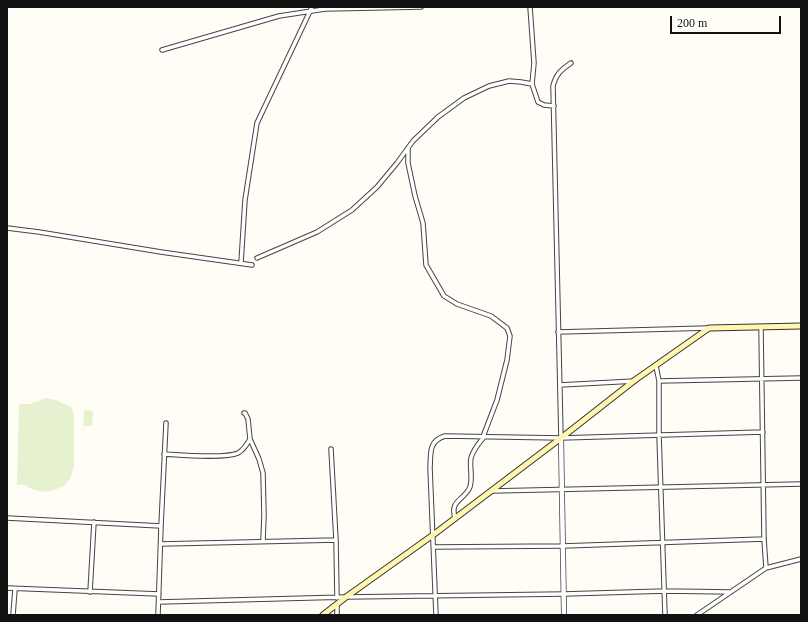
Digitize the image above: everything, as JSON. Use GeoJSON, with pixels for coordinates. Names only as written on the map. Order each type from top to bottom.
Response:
{"type":"FeatureCollection","features":[{"type":"Feature","properties":{"kind":"main road"},"geometry":{"type":"LineString","coordinates":[[322,615],[491,491],[635,380],[709,328],[801,326]]}},
{"type":"Feature","properties":{"kind":"street"},"geometry":{"type":"LineString","coordinates":[[241,264],[245,200],[257,123],[312,7]]}},
{"type":"Feature","properties":{"kind":"street"},"geometry":{"type":"LineString","coordinates":[[162,50],[279,16],[325,9],[420,7]]}},
{"type":"Feature","properties":{"kind":"street"},"geometry":{"type":"LineString","coordinates":[[530,7],[534,63],[532,84],[538,102],[544,105],[554,106]]}},
{"type":"Feature","properties":{"kind":"street"},"geometry":{"type":"LineString","coordinates":[[564,615],[554,86],[555,79],[559,72],[570,63]]}},
{"type":"Feature","properties":{"kind":"street"},"geometry":{"type":"LineString","coordinates":[[257,258],[317,232],[352,210],[377,187],[413,141],[438,117],[464,98],[489,86],[509,82],[532,84]]}},
{"type":"Feature","properties":{"kind":"street"},"geometry":{"type":"LineString","coordinates":[[408,148],[408,163],[415,196],[423,223],[426,265],[444,296],[458,304],[491,316],[507,328],[510,336],[507,360],[497,400],[484,437],[473,453],[471,459],[470,487],[454,507],[453,512],[455,518]]}},
{"type":"Feature","properties":{"kind":"street"},"geometry":{"type":"LineString","coordinates":[[7,228],[252,265]]}},
{"type":"Feature","properties":{"kind":"street"},"geometry":{"type":"LineString","coordinates":[[761,327],[764,539],[766,568]]}},
{"type":"Feature","properties":{"kind":"street"},"geometry":{"type":"LineString","coordinates":[[558,332],[709,328]]}},
{"type":"Feature","properties":{"kind":"street"},"geometry":{"type":"LineString","coordinates":[[656,366],[658,381],[665,615]]}},
{"type":"Feature","properties":{"kind":"street"},"geometry":{"type":"LineString","coordinates":[[658,381],[801,378]]}},
{"type":"Feature","properties":{"kind":"street"},"geometry":{"type":"LineString","coordinates":[[560,385],[635,380]]}},
{"type":"Feature","properties":{"kind":"street"},"geometry":{"type":"LineString","coordinates":[[244,413],[248,419],[250,439],[259,459],[263,473],[263,542]]}},
{"type":"Feature","properties":{"kind":"street"},"geometry":{"type":"LineString","coordinates":[[158,615],[166,423]]}},
{"type":"Feature","properties":{"kind":"street"},"geometry":{"type":"LineString","coordinates":[[436,615],[430,468],[431,448],[434,442],[440,437],[561,438],[763,432]]}},
{"type":"Feature","properties":{"kind":"street"},"geometry":{"type":"LineString","coordinates":[[164,454],[222,456],[238,453],[244,448],[250,439]]}},
{"type":"Feature","properties":{"kind":"street"},"geometry":{"type":"LineString","coordinates":[[331,449],[336,540],[337,615]]}},
{"type":"Feature","properties":{"kind":"street"},"geometry":{"type":"LineString","coordinates":[[491,491],[801,484]]}},
{"type":"Feature","properties":{"kind":"street"},"geometry":{"type":"LineString","coordinates":[[7,518],[161,526]]}},
{"type":"Feature","properties":{"kind":"street"},"geometry":{"type":"LineString","coordinates":[[90,592],[94,522]]}},
{"type":"Feature","properties":{"kind":"street"},"geometry":{"type":"LineString","coordinates":[[434,547],[563,546],[764,539]]}},
{"type":"Feature","properties":{"kind":"street"},"geometry":{"type":"LineString","coordinates":[[161,544],[336,540]]}},
{"type":"Feature","properties":{"kind":"street"},"geometry":{"type":"LineString","coordinates":[[697,615],[766,568],[801,559]]}},
{"type":"Feature","properties":{"kind":"street"},"geometry":{"type":"LineString","coordinates":[[7,588],[159,594]]}},
{"type":"Feature","properties":{"kind":"street"},"geometry":{"type":"LineString","coordinates":[[13,615],[15,589]]}},
{"type":"Feature","properties":{"kind":"street"},"geometry":{"type":"LineString","coordinates":[[159,602],[436,595],[564,594],[665,591],[731,592]]}},
{"type":"Feature","properties":{"kind":"green space"},"geometry":{"type":"Polygon","coordinates":[[[45,398],[56,400],[71,407],[74,415],[74,465],[71,477],[65,485],[46,492],[34,490],[25,485],[17,485],[19,404],[30,404],[45,398]]]}},
{"type":"Feature","properties":{"kind":"green space"},"geometry":{"type":"Polygon","coordinates":[[[84,410],[93,411],[92,426],[83,426],[84,410]]]}}]}
